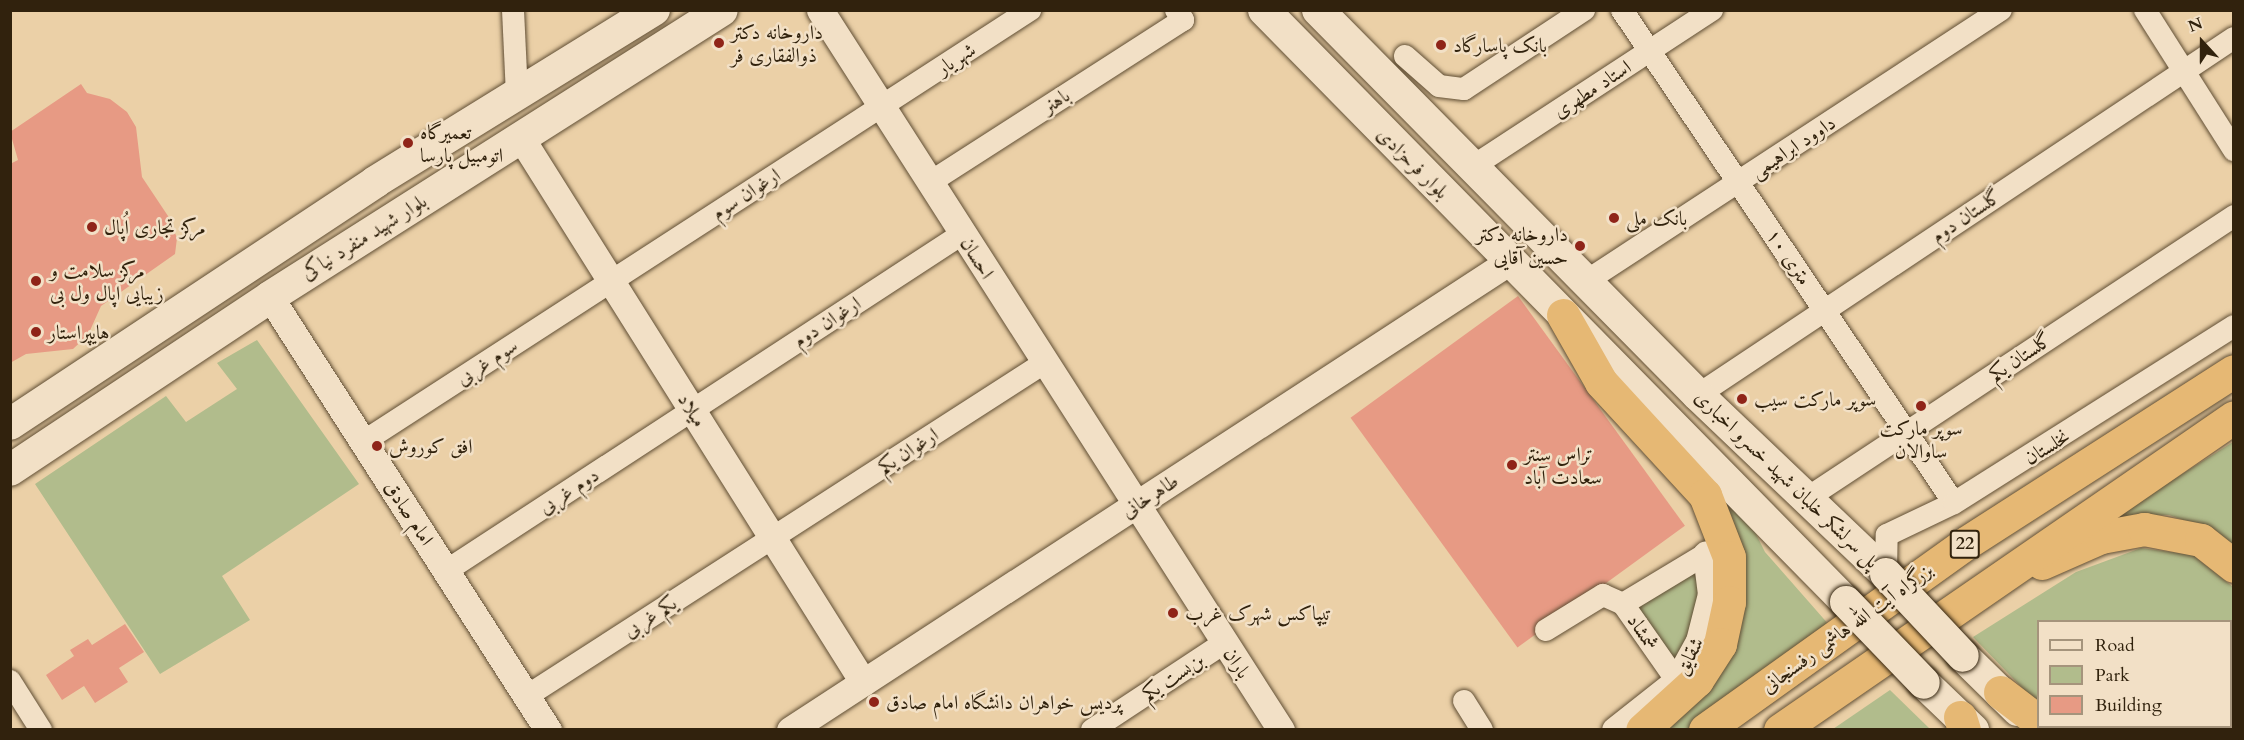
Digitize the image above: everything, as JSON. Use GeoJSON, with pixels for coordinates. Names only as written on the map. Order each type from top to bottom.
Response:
{"type":"FeatureCollection","features":[{"type":"Feature","properties":{"kind":"highway"},"geometry":{"type":"LineString","coordinates":[[1563,315],[1601,382],[1705,495],[1729,557],[1729,602],[1720,644],[1697,680],[1642,729]]}},
{"type":"Feature","properties":{"kind":"highway","name":"بزرگراه آیت الله هاشمی رفسنجانی"},"geometry":{"type":"LineString","coordinates":[[1705,729],[1966,543],[2234,372]]}},
{"type":"Feature","properties":{"kind":"highway","name":"22"},"geometry":{"type":"LineString","coordinates":[[1780,729],[1974,592],[2234,417]]}},
{"type":"Feature","properties":{"kind":"highway"},"geometry":{"type":"LineString","coordinates":[[1974,592],[2101,537],[2144,529],[2201,540],[2234,566]]}},
{"type":"Feature","properties":{"kind":"highway"},"geometry":{"type":"LineString","coordinates":[[1814,729],[1852,678]]}},
{"type":"Feature","properties":{"kind":"highway"},"geometry":{"type":"LineString","coordinates":[[2000,692],[2037,720]]}},
{"type":"Feature","properties":{"kind":"main road","name":"بلوار شهید منفرد نیاکی"},"geometry":{"type":"LineString","coordinates":[[10,424],[375,182],[654,10]]}},
{"type":"Feature","properties":{"kind":"main road","name":"بلوار شهید منفرد نیاکی"},"geometry":{"type":"LineString","coordinates":[[10,470],[270,297],[722,10]]}},
{"type":"Feature","properties":{"kind":"main road","name":"بلوار فرحزادی"},"geometry":{"type":"LineString","coordinates":[[1264,10],[1563,315]]}},
{"type":"Feature","properties":{"kind":"main road","name":"بلوار فرحزادی"},"geometry":{"type":"LineString","coordinates":[[1318,10],[1585,282]]}},
{"type":"Feature","properties":{"kind":"main road"},"geometry":{"type":"LineString","coordinates":[[375,182],[370,193],[375,209],[402,213]]}},
{"type":"Feature","properties":{"kind":"main road","name":"پل سرلشکر خلبان شهید خسرو اخباری"},"geometry":{"type":"LineString","coordinates":[[1585,282],[1698,395],[1886,574],[1963,656],[2037,729]]}},
{"type":"Feature","properties":{"kind":"main road","name":"پل سرلشکر خلبان شهید خسرو اخباری"},"geometry":{"type":"LineString","coordinates":[[1563,315],[1966,725]]}},
{"type":"Feature","properties":{"kind":"street"},"geometry":{"type":"LineString","coordinates":[[513,10],[517,95]]}},
{"type":"Feature","properties":{"kind":"street","name":"احسان"},"geometry":{"type":"LineString","coordinates":[[820,10],[1134,506]]}},
{"type":"Feature","properties":{"kind":"street","name":"شهریار"},"geometry":{"type":"LineString","coordinates":[[882,107],[1030,10]]}},
{"type":"Feature","properties":{"kind":"street"},"geometry":{"type":"LineString","coordinates":[[1405,56],[1439,86],[1464,89],[1584,10]]}},
{"type":"Feature","properties":{"kind":"street","name":"۱۰ متری"},"geometry":{"type":"LineString","coordinates":[[1622,10],[1954,503]]}},
{"type":"Feature","properties":{"kind":"street","name":"استاد مطهری"},"geometry":{"type":"LineString","coordinates":[[1472,166],[1712,10]]}},
{"type":"Feature","properties":{"kind":"street","name":"داوود ابراهیمی"},"geometry":{"type":"LineString","coordinates":[[1585,282],[2001,10]]}},
{"type":"Feature","properties":{"kind":"street"},"geometry":{"type":"LineString","coordinates":[[2145,10],[2234,150]]}},
{"type":"Feature","properties":{"kind":"street","name":"باهنر"},"geometry":{"type":"LineString","coordinates":[[929,183],[1180,15]]}},
{"type":"Feature","properties":{"kind":"street","name":"گلستان دوم"},"geometry":{"type":"LineString","coordinates":[[1698,395],[2234,38]]}},
{"type":"Feature","properties":{"kind":"street","name":"ارغوان سوم"},"geometry":{"type":"LineString","coordinates":[[611,282],[882,107]]}},
{"type":"Feature","properties":{"kind":"street","name":"میلاد"},"geometry":{"type":"LineString","coordinates":[[521,138],[863,682]]}},
{"type":"Feature","properties":{"kind":"street","name":"گلستان یکم"},"geometry":{"type":"LineString","coordinates":[[1806,499],[2234,216]]}},
{"type":"Feature","properties":{"kind":"street","name":"ارغوان دوم"},"geometry":{"type":"LineString","coordinates":[[692,410],[962,234]]}},
{"type":"Feature","properties":{"kind":"street","name":"طاهرخانی"},"geometry":{"type":"LineString","coordinates":[[790,729],[1510,261]]}},
{"type":"Feature","properties":{"kind":"street","name":"سوم غربی"},"geometry":{"type":"LineString","coordinates":[[363,442],[611,282]]}},
{"type":"Feature","properties":{"kind":"street","name":"امام صادق"},"geometry":{"type":"LineString","coordinates":[[270,297],[548,729]]}},
{"type":"Feature","properties":{"kind":"street","name":"نخلستان"},"geometry":{"type":"LineString","coordinates":[[1886,574],[1887,535],[1954,503],[2234,326]]}},
{"type":"Feature","properties":{"kind":"street","name":"ارغوان یکم"},"geometry":{"type":"LineString","coordinates":[[772,538],[1044,363]]}},
{"type":"Feature","properties":{"kind":"street","name":"دوم غربی"},"geometry":{"type":"LineString","coordinates":[[446,571],[692,410]]}},
{"type":"Feature","properties":{"kind":"street","name":"باران"},"geometry":{"type":"LineString","coordinates":[[1134,506],[1281,729]]}},
{"type":"Feature","properties":{"kind":"street","name":"یکم غربی"},"geometry":{"type":"LineString","coordinates":[[527,696],[772,538]]}},
{"type":"Feature","properties":{"kind":"street","name":"شمشاد"},"geometry":{"type":"LineString","coordinates":[[1677,681],[1623,604],[1706,554]]}},
{"type":"Feature","properties":{"kind":"street","name":"شقایق"},"geometry":{"type":"LineString","coordinates":[[1615,729],[1677,681],[1708,616],[1706,554]]}},
{"type":"Feature","properties":{"kind":"street"},"geometry":{"type":"LineString","coordinates":[[1546,630],[1603,595],[1623,604]]}},
{"type":"Feature","properties":{"kind":"street","name":"بن‌بست یکم"},"geometry":{"type":"LineString","coordinates":[[1092,729],[1224,643]]}},
{"type":"Feature","properties":{"kind":"street"},"geometry":{"type":"LineString","coordinates":[[10,681],[41,729]]}},
{"type":"Feature","properties":{"kind":"street"},"geometry":{"type":"LineString","coordinates":[[1464,701],[1482,729]]}},
{"type":"Feature","properties":{"kind":"green space"},"geometry":{"type":"Polygon","coordinates":[[[257,340],[359,484],[222,576],[250,620],[160,674],[35,484],[166,396],[186,422],[237,389],[217,363],[257,340]]]}},
{"type":"Feature","properties":{"kind":"green space"},"geometry":{"type":"Polygon","coordinates":[[[2233,442],[2233,550],[2218,532],[2169,515],[2145,515],[2087,534],[2233,442]]]}},
{"type":"Feature","properties":{"kind":"green space"},"geometry":{"type":"Polygon","coordinates":[[[1705,484],[1750,522],[1765,552],[1830,626],[1689,729],[1652,729],[1711,670],[1705,484]]]}},
{"type":"Feature","properties":{"kind":"green space"},"geometry":{"type":"Polygon","coordinates":[[[2141,548],[2193,555],[2233,587],[2233,730],[2119,728],[2232,728],[2232,620],[2037,620],[2037,703],[1973,637],[2076,572],[2141,548]]]}},
{"type":"Feature","properties":{"kind":"green space"},"geometry":{"type":"Polygon","coordinates":[[[1690,569],[1704,586],[1703,606],[1674,661],[1638,608],[1639,602],[1690,569]]]}},
{"type":"Feature","properties":{"kind":"green space"},"geometry":{"type":"Polygon","coordinates":[[[1890,690],[1930,729],[1833,729],[1890,690]]]}},
{"type":"Feature","properties":{"kind":"building","name":"مرکز تجاری اُپال"},"geometry":{"type":"Polygon","coordinates":[[[81,84],[87,93],[110,99],[127,112],[136,127],[142,177],[168,216],[177,238],[175,254],[101,306],[88,335],[73,349],[26,354],[10,363],[10,164],[18,160],[10,132],[81,84]]]}},
{"type":"Feature","properties":{"kind":"building","name":"تراس سنتر سعادت آباد"},"geometry":{"type":"Polygon","coordinates":[[[1518,296],[1685,526],[1517,647],[1351,418],[1518,296]]]}},
{"type":"Feature","properties":{"kind":"building"},"geometry":{"type":"Polygon","coordinates":[[[125,624],[144,652],[119,668],[128,682],[95,703],[84,686],[62,700],[46,675],[74,656],[70,650],[88,639],[92,645],[125,624]]]}},
{"type":"Feature","properties":{"kind":"place","name":"داروخانه دکتر ذوالفقاری فر"},"geometry":{"type":"Point","coordinates":[719,43]}},
{"type":"Feature","properties":{"kind":"place","name":"بانک پاسارگاد"},"geometry":{"type":"Point","coordinates":[1441,45]}},
{"type":"Feature","properties":{"kind":"place","name":"تعمیرگاه اتومبیل پارسا"},"geometry":{"type":"Point","coordinates":[408,143]}},
{"type":"Feature","properties":{"kind":"place","name":"بانک ملی"},"geometry":{"type":"Point","coordinates":[1614,218]}},
{"type":"Feature","properties":{"kind":"place","name":"مرکز تجاری اُپال"},"geometry":{"type":"Point","coordinates":[92,227]}},
{"type":"Feature","properties":{"kind":"place","name":"داروخانه دکتر حسین آقایی"},"geometry":{"type":"Point","coordinates":[1580,246]}},
{"type":"Feature","properties":{"kind":"place","name":"مرکز سلامت و زیبایی اپال ول بی"},"geometry":{"type":"Point","coordinates":[36,281]}},
{"type":"Feature","properties":{"kind":"place","name":"هایپراستار"},"geometry":{"type":"Point","coordinates":[36,332]}},
{"type":"Feature","properties":{"kind":"place","name":"سوپر مارکت سیب"},"geometry":{"type":"Point","coordinates":[1742,399]}},
{"type":"Feature","properties":{"kind":"place","name":"سوپر مارکت ساوالان"},"geometry":{"type":"Point","coordinates":[1921,406]}},
{"type":"Feature","properties":{"kind":"place","name":"افق کوروش"},"geometry":{"type":"Point","coordinates":[377,446]}},
{"type":"Feature","properties":{"kind":"place","name":"تراس سنتر سعادت آباد"},"geometry":{"type":"Point","coordinates":[1512,465]}},
{"type":"Feature","properties":{"kind":"place","name":"تیپاکس شهرک غرب"},"geometry":{"type":"Point","coordinates":[1173,613]}},
{"type":"Feature","properties":{"kind":"place","name":"پردیس خواهران دانشگاه امام صادق"},"geometry":{"type":"Point","coordinates":[874,702]}}]}
